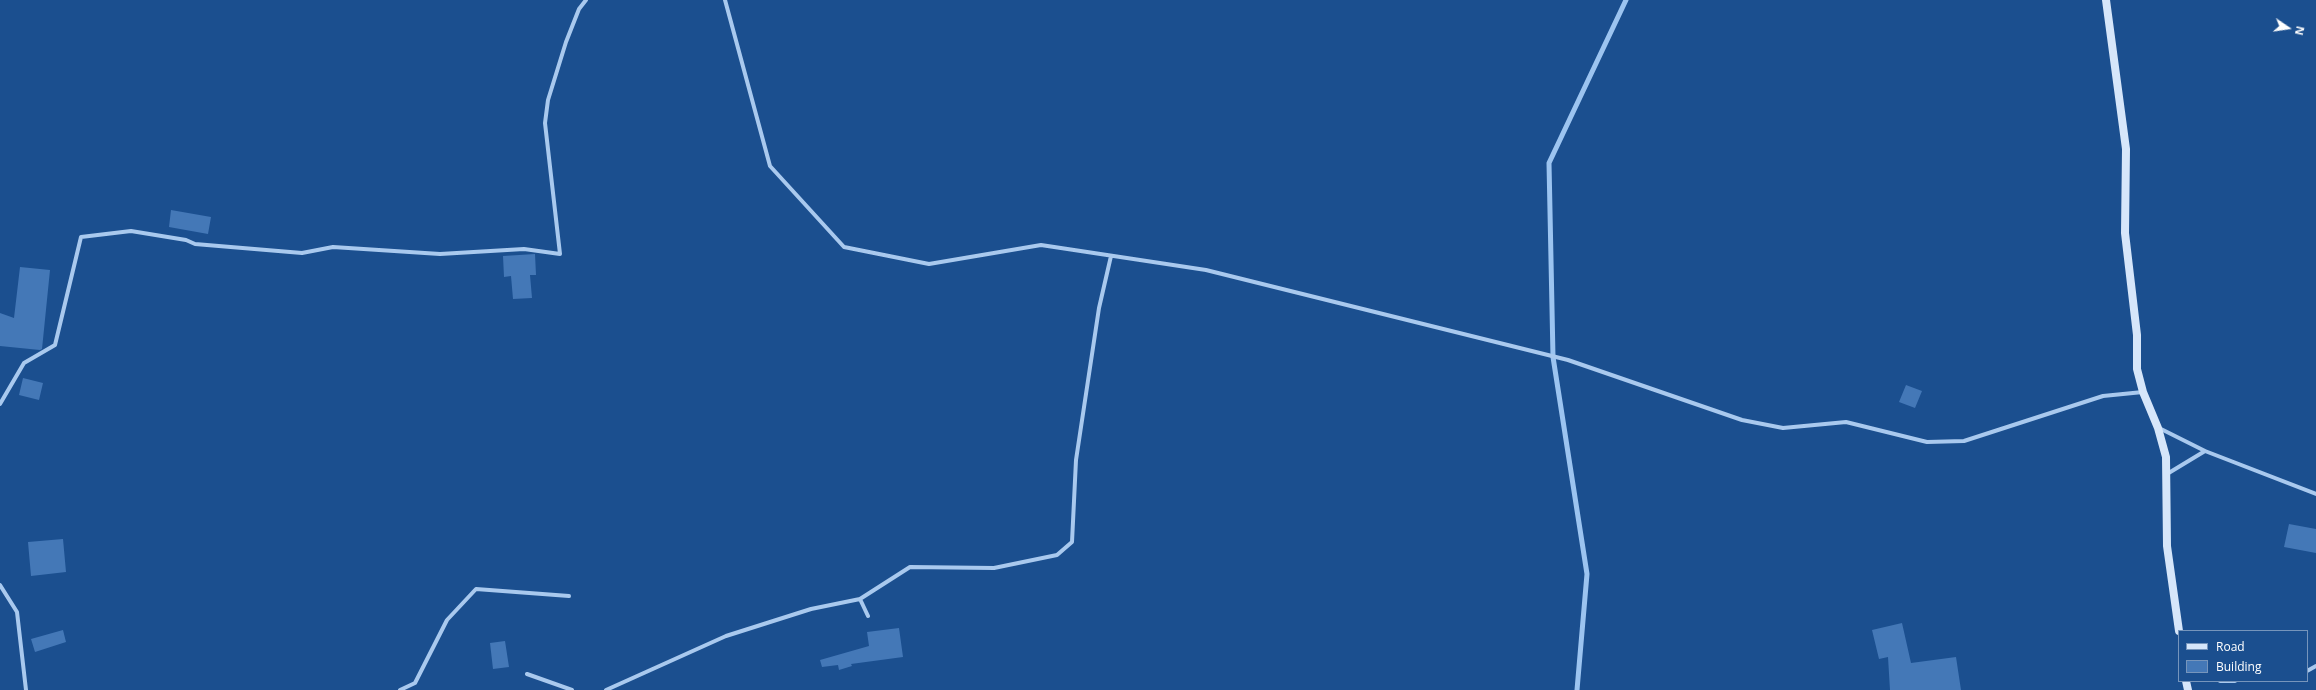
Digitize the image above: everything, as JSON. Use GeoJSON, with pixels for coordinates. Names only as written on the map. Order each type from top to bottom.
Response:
{"type":"FeatureCollection","features":[{"type":"Feature","properties":{"kind":"street"},"geometry":{"type":"LineString","coordinates":[[0,404],[24,363],[55,345],[81,237],[131,231],[186,240],[195,244],[302,253],[332,247],[440,254],[484,253],[524,249],[560,254],[545,123],[548,100],[566,42],[579,9],[586,0]]}},
{"type":"Feature","properties":{"kind":"street"},"geometry":{"type":"LineString","coordinates":[[725,0],[770,166],[844,247],[929,264],[1041,245],[1206,270],[1568,360],[1742,420],[1783,428],[1846,422],[1927,442],[1964,441],[2103,396],[2143,392]]}},
{"type":"Feature","properties":{"kind":"street"},"geometry":{"type":"LineString","coordinates":[[2106,0],[2126,149],[2125,233],[2137,335],[2137,369],[2143,392],[2158,428],[2166,457],[2167,546],[2179,630]]}},
{"type":"Feature","properties":{"kind":"street"},"geometry":{"type":"LineString","coordinates":[[606,690],[726,636],[811,609],[860,599],[910,567],[994,568],[1057,555],[1072,542],[1076,460],[1099,308],[1111,256]]}},
{"type":"Feature","properties":{"kind":"street"},"geometry":{"type":"LineString","coordinates":[[2158,428],[2205,452],[2316,494]]}},
{"type":"Feature","properties":{"kind":"street"},"geometry":{"type":"LineString","coordinates":[[2167,474],[2205,452]]}},
{"type":"Feature","properties":{"kind":"street"},"geometry":{"type":"LineString","coordinates":[[0,585],[17,612],[26,690]]}},
{"type":"Feature","properties":{"kind":"street"},"geometry":{"type":"LineString","coordinates":[[400,690],[415,683],[447,620],[476,589],[569,596]]}},
{"type":"Feature","properties":{"kind":"street"},"geometry":{"type":"LineString","coordinates":[[860,599],[868,616]]}},
{"type":"Feature","properties":{"kind":"street"},"geometry":{"type":"LineString","coordinates":[[527,674],[572,690]]}},
{"type":"Feature","properties":{"kind":"building"},"geometry":{"type":"Polygon","coordinates":[[[171,210],[211,217],[208,234],[169,227],[171,210]]]}},
{"type":"Feature","properties":{"kind":"building"},"geometry":{"type":"Polygon","coordinates":[[[535,254],[536,275],[530,275],[532,298],[513,299],[511,276],[504,277],[503,256],[535,254]]]}},
{"type":"Feature","properties":{"kind":"building"},"geometry":{"type":"Polygon","coordinates":[[[20,267],[50,270],[42,349],[40,350],[0,346],[0,313],[14,318],[20,267]]]}},
{"type":"Feature","properties":{"kind":"building"},"geometry":{"type":"Polygon","coordinates":[[[23,378],[43,383],[39,400],[19,395],[23,378]]]}},
{"type":"Feature","properties":{"kind":"building"},"geometry":{"type":"Polygon","coordinates":[[[1906,385],[1922,391],[1915,408],[1899,402],[1906,385]]]}},
{"type":"Feature","properties":{"kind":"building"},"geometry":{"type":"Polygon","coordinates":[[[2289,524],[2316,529],[2316,553],[2284,547],[2289,524]]]}},
{"type":"Feature","properties":{"kind":"building"},"geometry":{"type":"Polygon","coordinates":[[[63,539],[66,572],[31,576],[28,542],[63,539]]]}},
{"type":"Feature","properties":{"kind":"building"},"geometry":{"type":"Polygon","coordinates":[[[1902,623],[1911,663],[1956,657],[1961,690],[1890,690],[1888,657],[1879,659],[1872,630],[1902,623]]]}},
{"type":"Feature","properties":{"kind":"building"},"geometry":{"type":"Polygon","coordinates":[[[899,628],[903,657],[851,664],[852,666],[839,670],[838,665],[822,667],[820,660],[869,646],[867,632],[899,628]]]}},
{"type":"Feature","properties":{"kind":"building"},"geometry":{"type":"Polygon","coordinates":[[[63,630],[66,642],[35,652],[31,639],[63,630]]]}},
{"type":"Feature","properties":{"kind":"building"},"geometry":{"type":"Polygon","coordinates":[[[505,641],[509,667],[493,669],[490,643],[505,641]]]}},
{"type":"Feature","properties":{"kind":"waterway"},"geometry":{"type":"LineString","coordinates":[[1577,690],[1587,574],[1553,357],[1549,163],[1626,0]]}}]}
